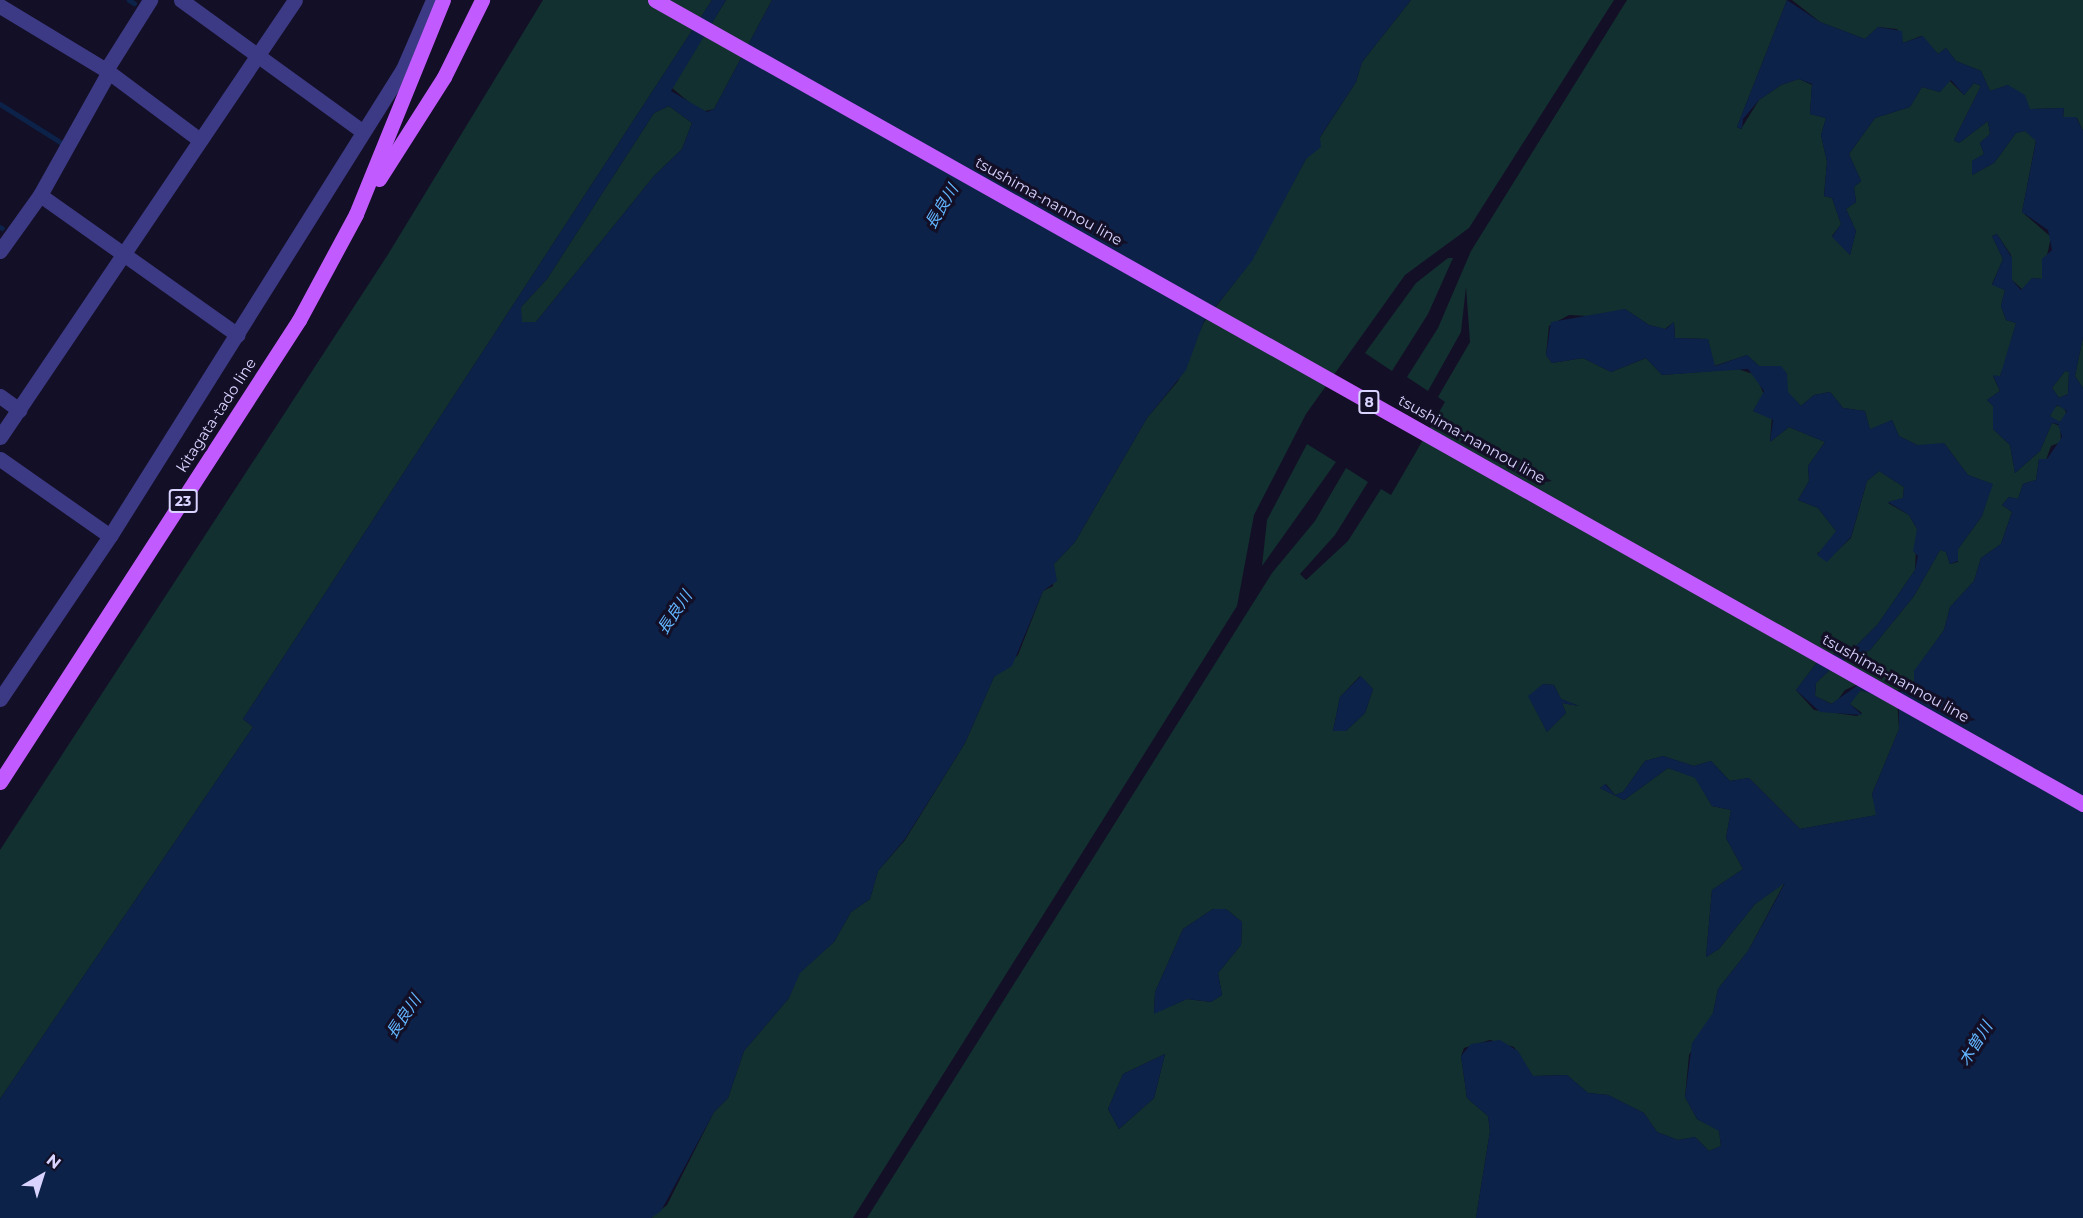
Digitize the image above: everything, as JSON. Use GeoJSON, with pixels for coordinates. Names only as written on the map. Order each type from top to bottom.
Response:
{"type":"FeatureCollection","features":[{"type":"Feature","properties":{"kind":"main road"},"geometry":{"type":"LineString","coordinates":[[356,214],[443,0]]}},
{"type":"Feature","properties":{"kind":"main road","name":"23"},"geometry":{"type":"LineString","coordinates":[[356,214],[444,76],[482,0]]}},
{"type":"Feature","properties":{"kind":"main road","name":"tsushima-nannou line"},"geometry":{"type":"LineString","coordinates":[[655,0],[2083,804]]}},
{"type":"Feature","properties":{"kind":"main road","name":"kitagata-tado line"},"geometry":{"type":"LineString","coordinates":[[0,782],[299,320],[356,214]]}},
{"type":"Feature","properties":{"kind":"street"},"geometry":{"type":"LineString","coordinates":[[0,251],[4,234],[40,195],[106,73],[150,0]]}},
{"type":"Feature","properties":{"kind":"street"},"geometry":{"type":"LineString","coordinates":[[181,0],[362,131]]}},
{"type":"Feature","properties":{"kind":"street"},"geometry":{"type":"LineString","coordinates":[[0,437],[295,0]]}},
{"type":"Feature","properties":{"kind":"street"},"geometry":{"type":"LineString","coordinates":[[0,699],[110,536],[403,69],[433,0]]}},
{"type":"Feature","properties":{"kind":"street"},"geometry":{"type":"LineString","coordinates":[[0,6],[106,73],[200,140]]}},
{"type":"Feature","properties":{"kind":"street"},"geometry":{"type":"LineString","coordinates":[[40,195],[238,335]]}},
{"type":"Feature","properties":{"kind":"street"},"geometry":{"type":"LineString","coordinates":[[0,396],[19,410]]}},
{"type":"Feature","properties":{"kind":"street"},"geometry":{"type":"LineString","coordinates":[[0,459],[110,536]]}},
{"type":"Feature","properties":{"kind":"green space"},"geometry":{"type":"Polygon","coordinates":[[[543,0],[712,0],[243,719],[253,727],[0,1099],[0,850],[387,256],[543,0]]]}},
{"type":"Feature","properties":{"kind":"green space"},"geometry":{"type":"Polygon","coordinates":[[[726,0],[772,0],[714,109],[701,112],[672,88],[726,0]]]}},
{"type":"Feature","properties":{"kind":"green space"},"geometry":{"type":"Polygon","coordinates":[[[1411,0],[1614,0],[1469,228],[1405,275],[1306,414],[1254,515],[1237,606],[853,1218],[651,1218],[667,1205],[714,1112],[728,1098],[744,1051],[789,998],[799,973],[834,942],[851,912],[870,899],[878,871],[905,840],[965,743],[994,677],[1018,655],[1043,591],[1053,586],[1054,564],[1075,542],[1147,418],[1178,381],[1204,322],[1249,264],[1306,159],[1356,82],[1362,62],[1411,0]]]}},
{"type":"Feature","properties":{"kind":"green space"},"geometry":{"type":"Polygon","coordinates":[[[1627,0],[1787,0],[1737,127],[1741,129],[1759,100],[1781,85],[1799,79],[1812,85],[1810,114],[1826,118],[1821,135],[1827,162],[1824,196],[1832,198],[1841,224],[1832,236],[1850,255],[1856,231],[1846,209],[1856,202],[1854,187],[1861,181],[1849,154],[1875,118],[1910,107],[1922,87],[1940,92],[1949,80],[1964,95],[1974,83],[1981,86],[1954,140],[1959,143],[1988,121],[1990,134],[1980,143],[1984,154],[1972,161],[1972,175],[1994,163],[2016,133],[2025,131],[2036,140],[2022,212],[2051,237],[2042,279],[2032,278],[2023,290],[2012,280],[2011,255],[1997,234],[1992,236],[2003,259],[1992,284],[2005,290],[2001,306],[2006,320],[2016,323],[1999,378],[1993,376],[2000,391],[1987,400],[1993,406],[1993,429],[2010,445],[2015,473],[2040,451],[2052,423],[2060,426],[2061,442],[2051,446],[2046,460],[2039,459],[2036,480],[2023,484],[2018,499],[2009,497],[2002,505],[2012,512],[2001,544],[1981,558],[1974,581],[1950,607],[1944,630],[1914,672],[1914,689],[1890,691],[1861,683],[1845,690],[1834,705],[1815,696],[1816,683],[1837,663],[1870,650],[1914,596],[1940,550],[1946,552],[1950,564],[1958,562],[1958,549],[1982,516],[1992,484],[1968,475],[1944,443],[1938,448],[1917,445],[1899,436],[1892,420],[1870,430],[1865,411],[1843,408],[1830,392],[1814,395],[1801,406],[1787,392],[1787,374],[1780,366],[1759,366],[1747,355],[1714,366],[1708,339],[1675,338],[1674,322],[1665,329],[1649,325],[1625,309],[1604,317],[1569,315],[1549,326],[1546,355],[1552,363],[1583,358],[1611,372],[1646,358],[1662,375],[1738,369],[1756,375],[1764,395],[1753,411],[1772,417],[1770,442],[1789,427],[1825,442],[1808,466],[1809,481],[1798,500],[1818,508],[1836,531],[1827,548],[1817,553],[1826,561],[1851,538],[1867,481],[1879,471],[1904,487],[1903,498],[1888,503],[1909,515],[1917,529],[1915,570],[1878,624],[1856,646],[1819,660],[1796,690],[1814,710],[1857,716],[1862,713],[1850,704],[1859,690],[1897,700],[1899,729],[1872,794],[1877,815],[1800,829],[1749,778],[1730,781],[1711,761],[1694,766],[1663,756],[1645,761],[1623,792],[1615,795],[1606,784],[1600,788],[1624,800],[1668,768],[1695,777],[1712,806],[1731,810],[1726,838],[1743,869],[1712,890],[1706,957],[1719,949],[1755,904],[1785,882],[1748,951],[1718,989],[1713,1013],[1689,1055],[1685,1097],[1697,1119],[1719,1130],[1721,1146],[1709,1151],[1695,1137],[1678,1140],[1657,1132],[1644,1113],[1608,1095],[1588,1093],[1567,1075],[1533,1076],[1514,1047],[1490,1040],[1464,1048],[1461,1056],[1467,1098],[1488,1116],[1490,1131],[1476,1218],[867,1218],[1272,573],[1315,521],[1346,468],[1368,482],[1335,535],[1300,574],[1306,580],[1348,541],[1381,489],[1391,495],[1445,402],[1438,397],[1470,342],[1466,287],[1461,332],[1428,391],[1407,377],[1438,328],[1471,251],[1627,0]],[[1360,676],[1340,697],[1333,731],[1346,731],[1365,713],[1373,689],[1360,676]],[[1543,684],[1529,697],[1547,732],[1566,713],[1562,703],[1579,706],[1561,699],[1554,685],[1543,684]],[[1213,909],[1183,929],[1155,992],[1154,1013],[1187,999],[1211,1002],[1222,995],[1218,973],[1241,945],[1242,922],[1226,909],[1213,909]],[[1165,1054],[1123,1074],[1108,1109],[1119,1129],[1154,1098],[1165,1054]]]}},
{"type":"Feature","properties":{"kind":"green space"},"geometry":{"type":"Polygon","coordinates":[[[1792,0],[2083,0],[2083,131],[2077,118],[2063,118],[2064,108],[2030,109],[2008,85],[1990,91],[1981,71],[1956,61],[1946,48],[1938,54],[1921,36],[1903,43],[1897,29],[1878,27],[1865,39],[1820,22],[1792,0]]]}},
{"type":"Feature","properties":{"kind":"green space"},"geometry":{"type":"Polygon","coordinates":[[[669,106],[692,123],[682,149],[654,176],[536,322],[522,322],[518,319],[521,307],[547,279],[654,113],[669,106]]]}},
{"type":"Feature","properties":{"kind":"green space"},"geometry":{"type":"Polygon","coordinates":[[[1448,258],[1453,258],[1428,314],[1392,371],[1365,353],[1416,283],[1448,258]]]}},
{"type":"Feature","properties":{"kind":"green space"},"geometry":{"type":"Polygon","coordinates":[[[2083,337],[2083,388],[2075,376],[2083,337]]]}},
{"type":"Feature","properties":{"kind":"green space"},"geometry":{"type":"Polygon","coordinates":[[[2065,371],[2069,372],[2068,394],[2059,398],[2052,388],[2065,371]]]}},
{"type":"Feature","properties":{"kind":"green space"},"geometry":{"type":"Polygon","coordinates":[[[2058,406],[2064,408],[2066,414],[2064,420],[2058,422],[2052,420],[2050,414],[2052,408],[2058,406]]]}},
{"type":"Feature","properties":{"kind":"green space"},"geometry":{"type":"Polygon","coordinates":[[[1307,444],[1336,462],[1262,566],[1267,520],[1307,444]]]}},
{"type":"Feature","properties":{"kind":"water","name":"長良川"},"geometry":{"type":"Polygon","coordinates":[[[712,0],[726,0],[671,91],[707,112],[714,109],[772,0],[1411,0],[1362,62],[1356,82],[1320,137],[1321,147],[1306,159],[1252,261],[1204,321],[1186,370],[1147,418],[1075,542],[1054,564],[1057,581],[1043,591],[1012,666],[994,677],[965,743],[905,839],[878,871],[870,899],[851,912],[834,942],[800,973],[789,998],[744,1051],[728,1098],[714,1112],[661,1211],[651,1218],[0,1218],[0,1099],[253,727],[243,719],[712,0]],[[669,106],[654,113],[547,279],[521,307],[522,322],[536,322],[654,176],[682,149],[692,123],[669,106]]]}},
{"type":"Feature","properties":{"kind":"water","name":"木曽川"},"geometry":{"type":"Polygon","coordinates":[[[1787,0],[1820,22],[1865,39],[1878,27],[1902,31],[1903,43],[1923,36],[1938,54],[1946,48],[1956,61],[1981,71],[1990,91],[2008,85],[2025,95],[2030,109],[2064,108],[2063,117],[2076,117],[2083,131],[2083,337],[2075,376],[2083,388],[2083,1218],[1476,1218],[1490,1131],[1488,1116],[1467,1098],[1461,1056],[1471,1044],[1500,1040],[1518,1051],[1533,1076],[1567,1075],[1588,1093],[1608,1095],[1644,1113],[1657,1132],[1678,1140],[1695,1137],[1709,1151],[1721,1146],[1719,1131],[1697,1119],[1685,1097],[1692,1043],[1713,1013],[1718,989],[1748,951],[1785,883],[1755,904],[1719,949],[1706,957],[1712,890],[1743,869],[1726,838],[1731,810],[1712,806],[1695,778],[1668,768],[1624,800],[1600,788],[1605,784],[1615,795],[1623,792],[1645,761],[1663,756],[1694,766],[1711,761],[1730,781],[1749,778],[1800,829],[1876,815],[1872,794],[1899,729],[1899,705],[1861,690],[1850,704],[1862,715],[1820,712],[1796,690],[1819,660],[1856,646],[1878,624],[1915,570],[1918,556],[1913,551],[1917,529],[1909,515],[1888,502],[1903,498],[1904,487],[1879,471],[1867,481],[1851,537],[1827,562],[1817,555],[1836,531],[1818,508],[1798,500],[1809,481],[1808,466],[1825,442],[1789,427],[1770,442],[1773,420],[1753,411],[1764,391],[1748,369],[1662,375],[1646,358],[1611,372],[1583,358],[1552,363],[1546,355],[1551,322],[1625,309],[1649,325],[1666,329],[1674,322],[1675,338],[1708,339],[1715,366],[1747,355],[1759,366],[1781,366],[1787,374],[1788,392],[1801,406],[1814,395],[1830,392],[1843,408],[1865,411],[1870,429],[1892,420],[1899,436],[1917,445],[1944,443],[1968,475],[1993,484],[1982,516],[1958,549],[1958,561],[1950,564],[1946,552],[1940,550],[1914,596],[1870,650],[1837,663],[1816,683],[1815,696],[1831,704],[1861,683],[1898,692],[1914,689],[1914,671],[1944,630],[1950,607],[1974,581],[1981,558],[2001,544],[2012,512],[2002,505],[2009,497],[2018,499],[2023,484],[2036,480],[2039,459],[2047,459],[2062,437],[2058,424],[2052,423],[2040,451],[2015,473],[2010,445],[1993,429],[1993,406],[1987,400],[2000,391],[1993,375],[2000,376],[2016,323],[2006,320],[2001,306],[2005,290],[1992,285],[2003,259],[1992,236],[1997,234],[2012,258],[2012,280],[2021,290],[2032,278],[2042,279],[2042,259],[2052,250],[2048,230],[2022,212],[2036,141],[2025,131],[2016,133],[1994,163],[1972,175],[1972,161],[1984,154],[1980,143],[1990,134],[1988,121],[1959,143],[1954,140],[1981,86],[1974,83],[1964,95],[1951,80],[1940,92],[1922,87],[1910,107],[1875,118],[1849,154],[1861,181],[1854,187],[1856,202],[1846,209],[1856,231],[1850,255],[1832,237],[1841,224],[1832,198],[1824,196],[1827,162],[1821,135],[1826,118],[1810,114],[1812,84],[1799,79],[1781,85],[1759,100],[1743,119],[1742,129],[1737,127],[1787,0]],[[2065,371],[2052,388],[2059,398],[2068,394],[2069,372],[2065,371]],[[2057,405],[2050,416],[2060,422],[2067,411],[2057,405]]]}},
{"type":"Feature","properties":{"kind":"water"},"geometry":{"type":"Polygon","coordinates":[[[1361,676],[1373,689],[1365,713],[1346,731],[1333,731],[1340,697],[1361,676]]]}},
{"type":"Feature","properties":{"kind":"water"},"geometry":{"type":"Polygon","coordinates":[[[1543,684],[1554,685],[1561,699],[1579,706],[1562,703],[1566,713],[1547,732],[1528,696],[1543,684]]]}},
{"type":"Feature","properties":{"kind":"water"},"geometry":{"type":"Polygon","coordinates":[[[1213,909],[1226,909],[1242,922],[1241,945],[1218,973],[1222,995],[1211,1002],[1187,999],[1154,1014],[1155,992],[1183,929],[1213,909]]]}},
{"type":"Feature","properties":{"kind":"water"},"geometry":{"type":"Polygon","coordinates":[[[1165,1054],[1154,1098],[1119,1129],[1108,1109],[1123,1074],[1165,1054]]]}},
{"type":"Feature","properties":{"kind":"waterway"},"geometry":{"type":"LineString","coordinates":[[129,0],[134,3]]}},
{"type":"Feature","properties":{"kind":"waterway"},"geometry":{"type":"LineString","coordinates":[[0,104],[62,143]]}}]}
